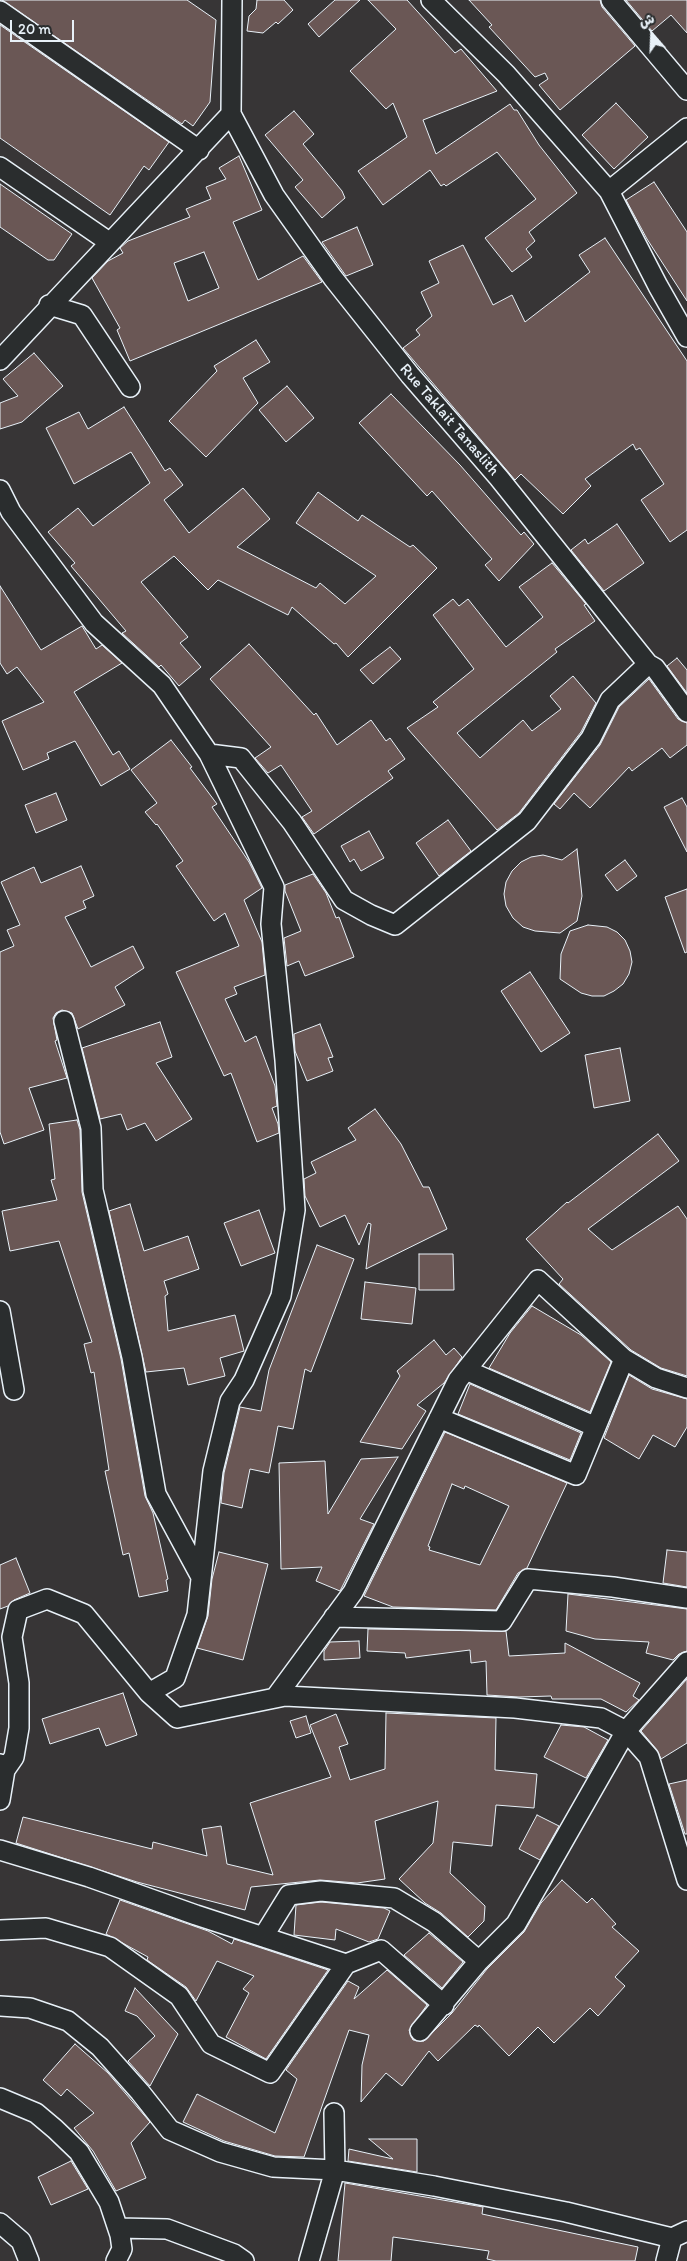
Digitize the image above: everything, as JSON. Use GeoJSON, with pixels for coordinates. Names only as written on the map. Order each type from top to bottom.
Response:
{"type":"FeatureCollection","features":[{"type":"Feature","properties":{"kind":"street"},"geometry":{"type":"LineString","coordinates":[[432,0],[506,74],[609,191],[658,286],[687,337]]}},
{"type":"Feature","properties":{"kind":"street"},"geometry":{"type":"LineString","coordinates":[[612,0],[687,90]]}},
{"type":"Feature","properties":{"kind":"street"},"geometry":{"type":"LineString","coordinates":[[0,360],[49,305],[199,150],[231,114],[230,2]]}},
{"type":"Feature","properties":{"kind":"street"},"geometry":{"type":"LineString","coordinates":[[0,11],[199,150]]}},
{"type":"Feature","properties":{"kind":"street","name":"Rue Taklait Tanaslith"},"geometry":{"type":"LineString","coordinates":[[231,114],[274,195],[333,278],[410,375],[499,478],[648,664],[655,668],[687,712]]}},
{"type":"Feature","properties":{"kind":"street"},"geometry":{"type":"LineString","coordinates":[[609,191],[687,128]]}},
{"type":"Feature","properties":{"kind":"street"},"geometry":{"type":"LineString","coordinates":[[0,167],[110,242]]}},
{"type":"Feature","properties":{"kind":"street"},"geometry":{"type":"LineString","coordinates":[[49,305],[82,316],[130,387]]}},
{"type":"Feature","properties":{"kind":"street"},"geometry":{"type":"LineString","coordinates":[[0,490],[12,512],[94,622],[162,684],[209,754],[274,887],[271,924],[285,1060],[295,1210],[281,1296],[244,1380],[230,1401],[213,1471],[197,1615],[175,1678],[148,1694]]}},
{"type":"Feature","properties":{"kind":"street"},"geometry":{"type":"LineString","coordinates":[[209,754],[241,758],[292,822],[344,900],[371,916],[395,925],[527,821],[591,738],[610,700],[648,664]]}},
{"type":"Feature","properties":{"kind":"street"},"geometry":{"type":"LineString","coordinates":[[64,1021],[91,1128],[93,1190],[132,1357],[156,1494],[201,1577]]}},
{"type":"Feature","properties":{"kind":"street"},"geometry":{"type":"LineString","coordinates":[[275,1698],[353,1592],[458,1380],[538,1280],[624,1359],[656,1378],[687,1388]]}},
{"type":"Feature","properties":{"kind":"street"},"geometry":{"type":"LineString","coordinates":[[0,1311],[14,1390]]}},
{"type":"Feature","properties":{"kind":"street"},"geometry":{"type":"LineString","coordinates":[[439,1418],[576,1474],[624,1359]]}},
{"type":"Feature","properties":{"kind":"street"},"geometry":{"type":"LineString","coordinates":[[466,1370],[596,1427]]}},
{"type":"Feature","properties":{"kind":"street"},"geometry":{"type":"LineString","coordinates":[[334,1617],[502,1621],[528,1580],[613,1587],[687,1598]]}},
{"type":"Feature","properties":{"kind":"street"},"geometry":{"type":"LineString","coordinates":[[0,1800],[3,1767],[14,1757],[19,1728],[19,1683],[12,1638],[18,1610],[47,1599],[84,1614],[148,1694],[177,1718],[285,1696],[516,1708],[601,1718],[626,1731],[649,1757],[687,1880]]}},
{"type":"Feature","properties":{"kind":"street"},"geometry":{"type":"LineString","coordinates":[[420,2031],[444,2005],[478,1962],[516,1924],[626,1731],[687,1662]]}},
{"type":"Feature","properties":{"kind":"street"},"geometry":{"type":"LineString","coordinates":[[0,1850],[89,1877],[346,1964]]}},
{"type":"Feature","properties":{"kind":"street"},"geometry":{"type":"LineString","coordinates":[[263,1937],[289,1895],[321,1891],[394,1898],[434,1922],[478,1962]]}},
{"type":"Feature","properties":{"kind":"street"},"geometry":{"type":"LineString","coordinates":[[0,1930],[46,1928],[110,1947],[180,1996],[211,2044],[270,2073],[346,1964],[381,1950],[444,2005]]}},
{"type":"Feature","properties":{"kind":"street"},"geometry":{"type":"LineString","coordinates":[[0,2006],[30,2008],[68,2021],[100,2047],[140,2092],[170,2130],[220,2152],[273,2167],[335,2170],[434,2186],[680,2234],[666,2261]]}},
{"type":"Feature","properties":{"kind":"street"},"geometry":{"type":"LineString","coordinates":[[0,2098],[36,2114],[56,2128],[79,2152],[109,2202],[118,2228],[122,2250],[116,2261]]}},
{"type":"Feature","properties":{"kind":"street"},"geometry":{"type":"LineString","coordinates":[[309,2261],[335,2170],[334,2113]]}},
{"type":"Feature","properties":{"kind":"street"},"geometry":{"type":"LineString","coordinates":[[0,2223],[21,2241],[29,2261]]}},
{"type":"Feature","properties":{"kind":"street"},"geometry":{"type":"LineString","coordinates":[[118,2228],[167,2229],[234,2254],[244,2261]]}},
{"type":"Feature","properties":{"kind":"building"},"geometry":{"type":"Polygon","coordinates":[[[2,0],[187,0],[216,20],[210,102],[193,126],[185,120],[182,124],[2,0]]]}},
{"type":"Feature","properties":{"kind":"building"},"geometry":{"type":"Polygon","coordinates":[[[257,0],[284,0],[293,10],[278,24],[276,22],[263,33],[247,31],[249,16],[256,9],[257,0]]]}},
{"type":"Feature","properties":{"kind":"building"},"geometry":{"type":"Polygon","coordinates":[[[335,0],[360,0],[319,37],[308,24],[335,0]]]}},
{"type":"Feature","properties":{"kind":"building"},"geometry":{"type":"Polygon","coordinates":[[[368,0],[407,0],[455,53],[461,49],[497,91],[423,120],[436,154],[510,104],[514,110],[517,110],[539,145],[577,193],[529,232],[535,241],[526,249],[532,257],[512,272],[485,238],[536,199],[497,152],[446,186],[444,184],[441,186],[430,170],[383,205],[358,171],[407,137],[393,103],[386,109],[350,71],[396,29],[368,0]]]}},
{"type":"Feature","properties":{"kind":"building"},"geometry":{"type":"Polygon","coordinates":[[[469,0],[600,0],[602,7],[635,46],[560,110],[539,85],[548,79],[545,73],[535,77],[489,27],[492,25],[469,0]]]}},
{"type":"Feature","properties":{"kind":"building"},"geometry":{"type":"Polygon","coordinates":[[[626,0],[687,0],[687,33],[671,15],[652,31],[626,0]]]}},
{"type":"Feature","properties":{"kind":"building"},"geometry":{"type":"Polygon","coordinates":[[[0,25],[169,142],[149,170],[144,166],[110,215],[0,138],[0,25]]]}},
{"type":"Feature","properties":{"kind":"building"},"geometry":{"type":"Polygon","coordinates":[[[616,103],[648,137],[614,169],[582,135],[616,103]]]}},
{"type":"Feature","properties":{"kind":"building"},"geometry":{"type":"Polygon","coordinates":[[[294,111],[314,134],[303,144],[342,191],[345,198],[322,218],[295,187],[303,180],[265,135],[294,111]]]}},
{"type":"Feature","properties":{"kind":"building"},"geometry":{"type":"Polygon","coordinates":[[[239,156],[262,210],[233,222],[258,280],[303,256],[322,282],[130,361],[117,330],[120,328],[92,278],[108,261],[123,253],[120,248],[128,241],[190,217],[186,209],[211,199],[206,187],[226,179],[219,168],[239,156]],[[204,252],[174,263],[188,301],[219,288],[204,252]]]}},
{"type":"Feature","properties":{"kind":"building"},"geometry":{"type":"Polygon","coordinates":[[[654,182],[687,232],[687,301],[647,239],[626,200],[654,182]]]}},
{"type":"Feature","properties":{"kind":"building"},"geometry":{"type":"Polygon","coordinates":[[[0,184],[72,234],[54,260],[48,260],[0,227],[0,184]]]}},
{"type":"Feature","properties":{"kind":"building"},"geometry":{"type":"Polygon","coordinates":[[[357,227],[373,265],[346,276],[322,242],[357,227]]]}},
{"type":"Feature","properties":{"kind":"building"},"geometry":{"type":"Polygon","coordinates":[[[605,238],[687,361],[687,530],[670,542],[641,500],[664,484],[640,448],[636,450],[633,444],[585,479],[591,486],[563,514],[521,474],[515,480],[403,348],[420,335],[416,330],[432,316],[421,292],[439,283],[429,261],[463,245],[493,305],[512,295],[525,322],[590,272],[579,255],[605,238]]]}},
{"type":"Feature","properties":{"kind":"building"},"geometry":{"type":"Polygon","coordinates":[[[256,340],[270,362],[243,378],[258,403],[206,457],[169,421],[217,371],[214,366],[256,340]]]}},
{"type":"Feature","properties":{"kind":"building"},"geometry":{"type":"Polygon","coordinates":[[[34,353],[63,386],[22,422],[0,429],[0,403],[18,396],[3,379],[34,353]]]}},
{"type":"Feature","properties":{"kind":"building"},"geometry":{"type":"Polygon","coordinates":[[[287,386],[314,418],[286,442],[259,410],[287,386]]]}},
{"type":"Feature","properties":{"kind":"building"},"geometry":{"type":"Polygon","coordinates":[[[391,394],[460,465],[521,535],[524,532],[534,544],[499,581],[485,565],[492,559],[432,491],[427,496],[359,423],[391,394]]]}},
{"type":"Feature","properties":{"kind":"building"},"geometry":{"type":"Polygon","coordinates":[[[124,407],[165,471],[170,468],[183,485],[164,500],[189,533],[243,488],[270,519],[237,547],[316,588],[320,583],[345,604],[376,576],[296,523],[318,492],[358,521],[362,515],[410,547],[413,545],[437,568],[348,657],[336,643],[334,644],[292,607],[288,615],[218,580],[208,590],[174,556],[141,582],[188,637],[180,643],[201,667],[179,686],[161,665],[159,667],[122,633],[126,631],[71,566],[75,563],[48,532],[78,508],[93,526],[150,483],[131,452],[74,484],[46,428],[79,412],[88,429],[124,407]]]}},
{"type":"Feature","properties":{"kind":"building"},"geometry":{"type":"Polygon","coordinates":[[[617,524],[644,563],[604,591],[571,550],[585,539],[588,544],[617,524]]]}},
{"type":"Feature","properties":{"kind":"building"},"geometry":{"type":"Polygon","coordinates":[[[552,563],[586,604],[584,605],[595,621],[555,649],[557,652],[457,733],[480,758],[523,720],[532,731],[561,709],[550,696],[573,676],[596,703],[581,732],[519,813],[497,830],[407,728],[438,707],[433,702],[474,669],[433,615],[453,599],[459,606],[468,599],[506,647],[543,617],[519,587],[552,563]]]}},
{"type":"Feature","properties":{"kind":"building"},"geometry":{"type":"Polygon","coordinates":[[[0,586],[41,650],[82,626],[96,649],[102,645],[122,663],[74,692],[113,755],[119,751],[130,769],[101,786],[75,741],[47,753],[49,759],[23,770],[2,721],[44,702],[17,667],[7,674],[0,663],[0,586]]]}},
{"type":"Feature","properties":{"kind":"building"},"geometry":{"type":"Polygon","coordinates":[[[249,644],[314,715],[316,713],[337,745],[371,720],[386,741],[390,738],[405,759],[388,771],[393,778],[314,834],[302,817],[312,811],[281,765],[268,773],[255,758],[271,747],[210,679],[249,644]]]}},
{"type":"Feature","properties":{"kind":"building"},"geometry":{"type":"Polygon","coordinates":[[[390,647],[401,659],[373,684],[360,670],[390,647]]]}},
{"type":"Feature","properties":{"kind":"building"},"geometry":{"type":"Polygon","coordinates":[[[677,658],[687,670],[687,693],[667,666],[677,658]]]}},
{"type":"Feature","properties":{"kind":"building"},"geometry":{"type":"Polygon","coordinates":[[[649,679],[678,719],[687,723],[687,745],[670,758],[662,748],[632,771],[629,767],[590,808],[574,793],[560,809],[554,804],[600,745],[619,707],[649,679]]]}},
{"type":"Feature","properties":{"kind":"building"},"geometry":{"type":"Polygon","coordinates":[[[171,740],[217,804],[212,807],[249,862],[262,888],[244,900],[262,942],[265,975],[234,987],[237,994],[225,999],[245,1042],[256,1036],[275,1086],[277,1106],[272,1108],[279,1133],[257,1142],[231,1073],[224,1076],[176,972],[239,946],[225,913],[214,921],[176,866],[183,861],[157,824],[145,812],[157,803],[131,770],[171,740]]]}},
{"type":"Feature","properties":{"kind":"building"},"geometry":{"type":"Polygon","coordinates":[[[56,793],[67,820],[36,833],[25,805],[56,793]]]}},
{"type":"Feature","properties":{"kind":"building"},"geometry":{"type":"Polygon","coordinates":[[[682,798],[687,807],[687,852],[664,807],[682,798]]]}},
{"type":"Feature","properties":{"kind":"building"},"geometry":{"type":"Polygon","coordinates":[[[448,820],[471,851],[439,876],[416,843],[448,820]]]}},
{"type":"Feature","properties":{"kind":"building"},"geometry":{"type":"Polygon","coordinates":[[[369,831],[384,858],[361,871],[354,859],[350,862],[341,846],[369,831]]]}},
{"type":"Feature","properties":{"kind":"building"},"geometry":{"type":"Polygon","coordinates":[[[577,849],[582,896],[577,921],[560,933],[535,931],[523,927],[513,918],[506,906],[504,894],[506,882],[512,871],[521,862],[531,857],[543,855],[562,860],[577,849]]]}},
{"type":"Feature","properties":{"kind":"building"},"geometry":{"type":"Polygon","coordinates":[[[625,860],[637,876],[617,891],[605,875],[625,860]]]}},
{"type":"Feature","properties":{"kind":"building"},"geometry":{"type":"Polygon","coordinates":[[[81,866],[94,896],[83,901],[86,908],[65,917],[91,967],[133,946],[144,968],[115,987],[125,1005],[78,1029],[72,1013],[62,1010],[56,1013],[53,1018],[57,1040],[55,1041],[67,1078],[29,1088],[44,1130],[4,1144],[0,1132],[0,952],[14,946],[7,930],[20,925],[1,882],[34,867],[41,883],[81,866]]]}},
{"type":"Feature","properties":{"kind":"building"},"geometry":{"type":"Polygon","coordinates":[[[313,874],[326,893],[336,918],[339,917],[354,957],[305,976],[299,961],[287,966],[284,938],[301,931],[285,891],[285,885],[313,874]]]}},
{"type":"Feature","properties":{"kind":"building"},"geometry":{"type":"Polygon","coordinates":[[[687,889],[687,952],[685,953],[665,897],[687,889]]]}},
{"type":"Feature","properties":{"kind":"building"},"geometry":{"type":"Polygon","coordinates":[[[588,925],[607,927],[617,932],[625,940],[630,951],[632,962],[629,974],[623,984],[604,996],[592,996],[581,993],[560,979],[561,954],[570,931],[588,925]]]}},
{"type":"Feature","properties":{"kind":"building"},"geometry":{"type":"Polygon","coordinates":[[[530,972],[570,1033],[541,1052],[501,991],[530,972]]]}},
{"type":"Feature","properties":{"kind":"building"},"geometry":{"type":"Polygon","coordinates":[[[160,1022],[172,1057],[156,1063],[192,1119],[156,1141],[145,1123],[127,1130],[121,1114],[100,1119],[82,1048],[160,1022]]]}},
{"type":"Feature","properties":{"kind":"building"},"geometry":{"type":"Polygon","coordinates":[[[320,1024],[333,1057],[328,1058],[333,1071],[307,1081],[295,1051],[294,1034],[320,1024]]]}},
{"type":"Feature","properties":{"kind":"building"},"geometry":{"type":"Polygon","coordinates":[[[620,1048],[630,1101],[594,1108],[585,1055],[620,1048]]]}},
{"type":"Feature","properties":{"kind":"building"},"geometry":{"type":"Polygon","coordinates":[[[375,1109],[401,1144],[423,1187],[429,1187],[447,1229],[366,1269],[371,1224],[368,1223],[359,1245],[345,1215],[320,1227],[305,1196],[304,1179],[316,1173],[311,1162],[356,1140],[348,1128],[375,1109]]]}},
{"type":"Feature","properties":{"kind":"building"},"geometry":{"type":"Polygon","coordinates":[[[77,1120],[80,1130],[82,1192],[121,1359],[145,1496],[153,1513],[168,1579],[166,1580],[168,1591],[139,1597],[129,1553],[123,1555],[105,1471],[109,1470],[94,1372],[91,1373],[84,1344],[92,1342],[59,1241],[10,1251],[2,1211],[57,1200],[51,1180],[55,1179],[49,1124],[77,1120]]]}},
{"type":"Feature","properties":{"kind":"building"},"geometry":{"type":"Polygon","coordinates":[[[658,1134],[679,1161],[588,1229],[612,1250],[678,1206],[687,1219],[687,1376],[661,1368],[631,1350],[559,1284],[563,1279],[526,1239],[567,1202],[658,1134]]]}},
{"type":"Feature","properties":{"kind":"building"},"geometry":{"type":"Polygon","coordinates":[[[130,1204],[144,1251],[188,1236],[199,1269],[164,1281],[168,1294],[165,1296],[168,1331],[235,1315],[244,1351],[220,1358],[225,1376],[188,1385],[184,1368],[146,1372],[109,1211],[130,1204]]]}},
{"type":"Feature","properties":{"kind":"building"},"geometry":{"type":"Polygon","coordinates":[[[259,1210],[275,1253],[241,1266],[224,1223],[259,1210]]]}},
{"type":"Feature","properties":{"kind":"building"},"geometry":{"type":"Polygon","coordinates":[[[317,1245],[354,1259],[311,1372],[305,1369],[293,1429],[278,1426],[269,1473],[250,1469],[242,1508],[221,1503],[224,1473],[240,1407],[261,1411],[269,1370],[317,1245]]]}},
{"type":"Feature","properties":{"kind":"building"},"geometry":{"type":"Polygon","coordinates":[[[419,1254],[453,1254],[454,1290],[419,1290],[419,1254]]]}},
{"type":"Feature","properties":{"kind":"building"},"geometry":{"type":"Polygon","coordinates":[[[365,1282],[416,1288],[412,1324],[361,1319],[365,1282]]]}},
{"type":"Feature","properties":{"kind":"building"},"geometry":{"type":"Polygon","coordinates":[[[532,1306],[581,1335],[611,1362],[590,1412],[489,1368],[510,1333],[532,1306]]]}},
{"type":"Feature","properties":{"kind":"building"},"geometry":{"type":"Polygon","coordinates":[[[434,1340],[446,1355],[454,1348],[462,1357],[444,1383],[417,1405],[426,1411],[402,1449],[360,1442],[400,1376],[397,1371],[434,1340]]]}},
{"type":"Feature","properties":{"kind":"building"},"geometry":{"type":"Polygon","coordinates":[[[629,1375],[652,1389],[687,1399],[687,1427],[675,1447],[653,1435],[639,1459],[604,1438],[629,1375]]]}},
{"type":"Feature","properties":{"kind":"building"},"geometry":{"type":"Polygon","coordinates":[[[470,1384],[581,1433],[570,1460],[458,1414],[470,1384]]]}},
{"type":"Feature","properties":{"kind":"building"},"geometry":{"type":"Polygon","coordinates":[[[445,1432],[567,1483],[527,1568],[518,1573],[496,1610],[393,1607],[364,1596],[445,1432]],[[452,1484],[428,1546],[430,1547],[429,1550],[480,1565],[509,1506],[465,1486],[464,1489],[452,1484]]]}},
{"type":"Feature","properties":{"kind":"building"},"geometry":{"type":"Polygon","coordinates":[[[398,1457],[360,1519],[374,1524],[340,1591],[316,1581],[322,1567],[281,1569],[279,1463],[325,1461],[328,1514],[361,1459],[398,1457]]]}},
{"type":"Feature","properties":{"kind":"building"},"geometry":{"type":"Polygon","coordinates":[[[667,1550],[687,1552],[687,1587],[663,1583],[667,1550]]]}},
{"type":"Feature","properties":{"kind":"building"},"geometry":{"type":"Polygon","coordinates":[[[219,1552],[268,1564],[243,1660],[197,1648],[208,1616],[212,1579],[219,1552]]]}},
{"type":"Feature","properties":{"kind":"building"},"geometry":{"type":"Polygon","coordinates":[[[16,1558],[30,1593],[0,1609],[0,1565],[16,1558]]]}},
{"type":"Feature","properties":{"kind":"building"},"geometry":{"type":"Polygon","coordinates":[[[568,1594],[687,1609],[687,1651],[679,1654],[673,1660],[646,1653],[649,1642],[595,1639],[566,1631],[568,1594]]]}},
{"type":"Feature","properties":{"kind":"building"},"geometry":{"type":"Polygon","coordinates":[[[368,1629],[506,1631],[509,1656],[565,1653],[565,1643],[640,1683],[633,1696],[639,1700],[626,1712],[601,1699],[552,1699],[551,1696],[487,1695],[486,1661],[471,1663],[470,1650],[406,1658],[405,1653],[367,1651],[368,1629]]]}},
{"type":"Feature","properties":{"kind":"building"},"geometry":{"type":"Polygon","coordinates":[[[359,1641],[360,1658],[324,1660],[324,1651],[330,1642],[359,1641]]]}},
{"type":"Feature","properties":{"kind":"building"},"geometry":{"type":"Polygon","coordinates":[[[687,1679],[687,1743],[661,1759],[657,1750],[641,1731],[687,1679]]]}},
{"type":"Feature","properties":{"kind":"building"},"geometry":{"type":"Polygon","coordinates":[[[123,1693],[137,1735],[106,1746],[99,1728],[50,1744],[42,1719],[123,1693]]]}},
{"type":"Feature","properties":{"kind":"building"},"geometry":{"type":"Polygon","coordinates":[[[386,1713],[496,1718],[495,1770],[537,1774],[534,1808],[496,1805],[492,1846],[453,1842],[450,1873],[485,1906],[484,1921],[468,1937],[441,1913],[425,1903],[399,1879],[433,1843],[438,1801],[375,1821],[385,1879],[357,1883],[320,1880],[251,1887],[245,1910],[137,1882],[16,1843],[23,1817],[152,1849],[153,1842],[207,1856],[202,1829],[221,1826],[227,1864],[273,1875],[250,1803],[331,1777],[310,1725],[336,1714],[348,1744],[339,1747],[350,1780],[385,1769],[386,1713]]]}},
{"type":"Feature","properties":{"kind":"building"},"geometry":{"type":"Polygon","coordinates":[[[306,1716],[311,1733],[296,1738],[290,1721],[306,1716]]]}},
{"type":"Feature","properties":{"kind":"building"},"geometry":{"type":"Polygon","coordinates":[[[561,1725],[584,1727],[608,1740],[586,1778],[544,1757],[561,1725]]]}},
{"type":"Feature","properties":{"kind":"building"},"geometry":{"type":"Polygon","coordinates":[[[687,1780],[687,1834],[685,1834],[669,1784],[687,1780]]]}},
{"type":"Feature","properties":{"kind":"building"},"geometry":{"type":"Polygon","coordinates":[[[537,1815],[559,1826],[540,1860],[519,1849],[537,1815]]]}},
{"type":"Feature","properties":{"kind":"building"},"geometry":{"type":"Polygon","coordinates":[[[562,1880],[587,1903],[592,1898],[616,1924],[612,1927],[639,1951],[615,1977],[625,1986],[598,2016],[590,2008],[554,2043],[538,2027],[509,2056],[479,2025],[478,2027],[475,2025],[438,2061],[429,2051],[402,2086],[386,2073],[361,2102],[362,2065],[369,2035],[349,2030],[304,2157],[275,2156],[224,2141],[183,2122],[197,2094],[275,2133],[297,2079],[286,2070],[348,1981],[359,1987],[354,1999],[387,1970],[427,2005],[409,2030],[413,2040],[424,2041],[452,2013],[487,1969],[524,1932],[541,1903],[562,1880]]]}},
{"type":"Feature","properties":{"kind":"building"},"geometry":{"type":"Polygon","coordinates":[[[120,1900],[208,1931],[232,1944],[234,1939],[328,1970],[266,2059],[226,2037],[249,1993],[243,1989],[254,1976],[217,1961],[196,2001],[186,1987],[147,1960],[148,1957],[106,1934],[120,1900]]]}},
{"type":"Feature","properties":{"kind":"building"},"geometry":{"type":"Polygon","coordinates":[[[321,1902],[384,1908],[390,1911],[378,1939],[369,1942],[336,1929],[335,1940],[294,1935],[296,1905],[321,1902]]]}},
{"type":"Feature","properties":{"kind":"building"},"geometry":{"type":"Polygon","coordinates":[[[429,1933],[463,1962],[442,1988],[404,1955],[429,1933]]]}},
{"type":"Feature","properties":{"kind":"building"},"geometry":{"type":"Polygon","coordinates":[[[135,1988],[178,2034],[150,2086],[128,2061],[155,2036],[137,2016],[125,2011],[135,1988]]]}},
{"type":"Feature","properties":{"kind":"building"},"geometry":{"type":"Polygon","coordinates":[[[75,2044],[108,2073],[150,2122],[131,2143],[146,2178],[116,2191],[93,2151],[74,2128],[94,2113],[67,2089],[61,2096],[43,2080],[75,2044]]]}},
{"type":"Feature","properties":{"kind":"building"},"geometry":{"type":"Polygon","coordinates":[[[369,2139],[417,2139],[417,2172],[348,2161],[349,2149],[393,2159],[369,2139]]]}},
{"type":"Feature","properties":{"kind":"building"},"geometry":{"type":"Polygon","coordinates":[[[71,2161],[88,2189],[51,2205],[38,2177],[71,2161]]]}},
{"type":"Feature","properties":{"kind":"building"},"geometry":{"type":"Polygon","coordinates":[[[345,2183],[483,2207],[482,2214],[638,2247],[635,2261],[496,2261],[487,2259],[489,2251],[393,2237],[391,2261],[338,2261],[345,2183]]]}}]}
